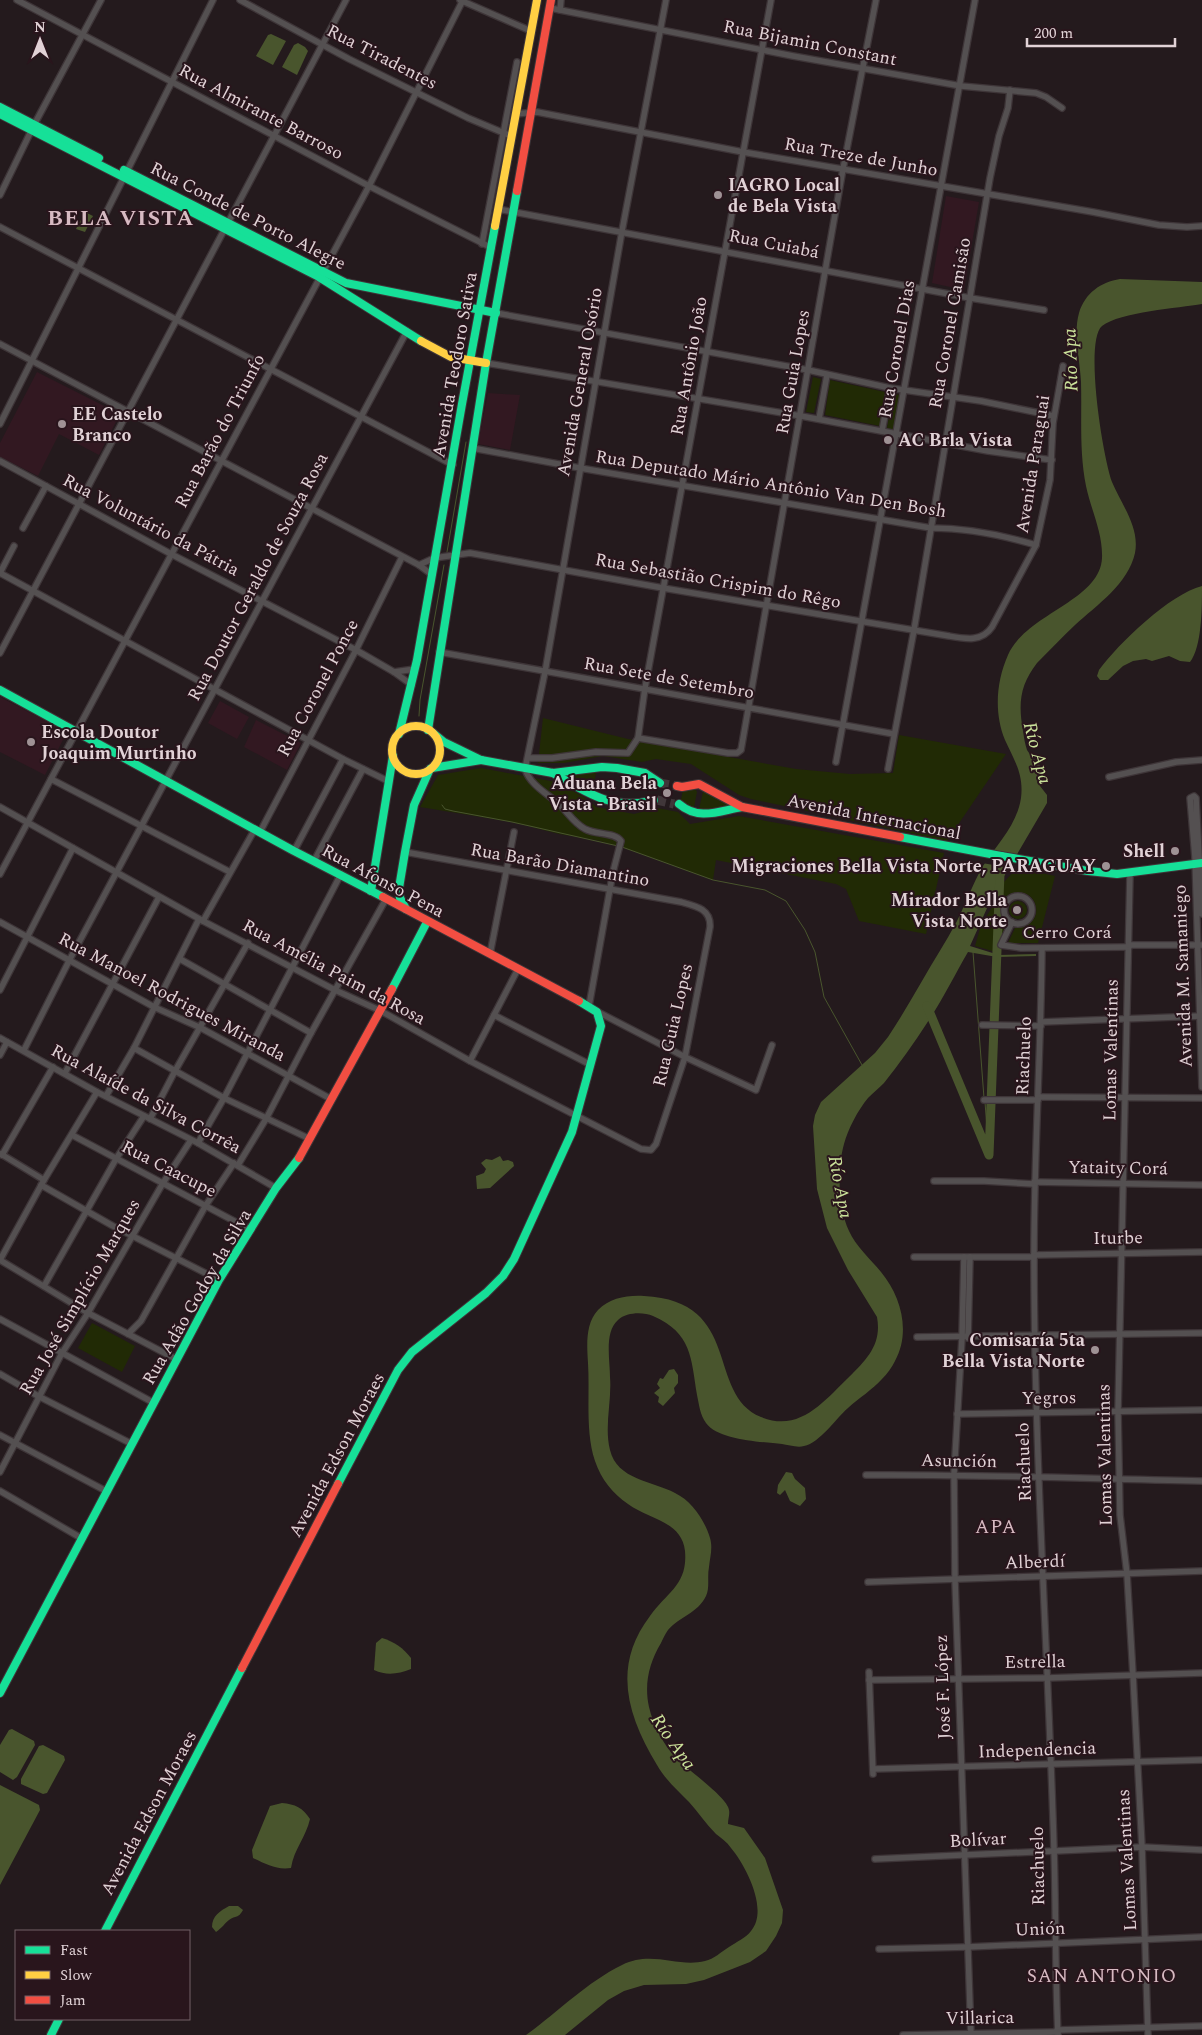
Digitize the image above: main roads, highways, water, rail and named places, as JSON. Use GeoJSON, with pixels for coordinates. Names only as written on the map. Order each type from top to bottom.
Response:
{"type":"FeatureCollection","features":[{"type":"Feature","properties":{"kind":"main road","name":"Avenida Teodoro Sativa"},"geometry":{"type":"LineString","coordinates":[[399,734],[407,710],[412,685],[431,574],[453,465],[469,361],[492,248],[508,135],[516,114],[537,0]]}},
{"type":"Feature","properties":{"kind":"main road","name":"Avenida Teodoro Sativa"},"geometry":{"type":"LineString","coordinates":[[431,731],[439,652],[454,556],[486,363],[550,4]]}},
{"type":"Feature","properties":{"kind":"main road","name":"Rua Conde de Porto Alegre"},"geometry":{"type":"LineString","coordinates":[[0,106],[33,128]]}},
{"type":"Feature","properties":{"kind":"main road","name":"Rua Conde de Porto Alegre"},"geometry":{"type":"LineString","coordinates":[[0,114],[33,128],[320,274],[438,351],[451,357],[486,363]]}},
{"type":"Feature","properties":{"kind":"main road","name":"Rua Conde de Porto Alegre"},"geometry":{"type":"LineString","coordinates":[[320,274],[354,285],[496,313]]}},
{"type":"Feature","properties":{"kind":"main road","name":"Rua Afonso Pena"},"geometry":{"type":"LineString","coordinates":[[0,690],[294,851],[341,874],[386,900],[598,1012]]}},
{"type":"Feature","properties":{"kind":"main road"},"geometry":{"type":"LineString","coordinates":[[371,891],[388,781],[394,756],[393,745],[399,734],[404,730],[416,726],[431,731],[444,742],[482,760],[525,769],[553,773],[602,767],[639,772],[659,783],[656,800],[635,805],[596,798],[553,773]]}},
{"type":"Feature","properties":{"kind":"main road"},"geometry":{"type":"LineString","coordinates":[[407,911],[400,898],[399,888],[414,805],[431,769],[436,764],[440,751],[437,738],[431,731]]}},
{"type":"Feature","properties":{"kind":"main road"},"geometry":{"type":"LineString","coordinates":[[394,756],[400,767],[412,773],[482,760]]}},
{"type":"Feature","properties":{"kind":"main road","name":"Avenida Internacional"},"geometry":{"type":"LineString","coordinates":[[742,807],[700,815],[687,812],[676,804],[679,787],[699,784],[742,807],[1025,861],[1088,871],[1130,874],[1199,863]]}},
{"type":"Feature","properties":{"kind":"main road","name":"Rua Adão Godoy da Silva"},"geometry":{"type":"LineString","coordinates":[[0,1692],[219,1280],[276,1188],[297,1162],[428,922]]}},
{"type":"Feature","properties":{"kind":"main road","name":"Avenida Edson Moraes"},"geometry":{"type":"LineString","coordinates":[[105,1930],[398,1370],[412,1352],[474,1304],[503,1276],[514,1258],[578,1117],[601,1026],[601,1018],[598,1012]]}},
{"type":"Feature","properties":{"kind":"main road"},"geometry":{"type":"LineString","coordinates":[[51,2035],[58,2020]]}},
{"type":"Feature","properties":{"kind":"water"},"geometry":{"type":"Polygon","coordinates":[[[271,34],[286,41],[273,65],[256,56],[268,35],[271,34]]]}},
{"type":"Feature","properties":{"kind":"water"},"geometry":{"type":"Polygon","coordinates":[[[298,43],[308,51],[297,75],[282,67],[294,45],[298,43]]]}},
{"type":"Feature","properties":{"kind":"water"},"geometry":{"type":"Polygon","coordinates":[[[85,212],[93,216],[85,232],[76,229],[85,212]]]}},
{"type":"Feature","properties":{"kind":"water"},"geometry":{"type":"Polygon","coordinates":[[[1120,279],[1202,282],[1202,304],[1122,317],[1102,326],[1097,336],[1095,376],[1104,450],[1112,482],[1129,516],[1135,534],[1135,553],[1126,575],[1119,584],[1037,663],[1027,679],[1022,695],[1021,721],[1027,750],[1043,771],[1040,786],[1047,795],[1047,803],[992,897],[970,946],[999,955],[1036,954],[1036,956],[997,957],[968,952],[938,1006],[917,1038],[884,1083],[868,1098],[861,1108],[848,1132],[844,1144],[840,1165],[840,1188],[845,1222],[855,1242],[888,1282],[898,1303],[903,1326],[900,1350],[895,1361],[888,1373],[848,1408],[822,1435],[810,1444],[796,1447],[730,1437],[712,1429],[706,1423],[701,1413],[691,1358],[687,1348],[675,1330],[666,1323],[645,1314],[626,1315],[614,1325],[609,1339],[608,1441],[614,1460],[628,1474],[675,1493],[687,1501],[701,1518],[711,1542],[706,1596],[698,1607],[668,1630],[651,1666],[647,1690],[653,1721],[672,1754],[722,1798],[729,1810],[728,1824],[744,1828],[765,1858],[783,1910],[782,1923],[766,1951],[750,1962],[704,1980],[686,1984],[644,1985],[624,1991],[608,2000],[565,2035],[526,2035],[597,1980],[622,1965],[644,1959],[695,1963],[708,1960],[746,1936],[756,1922],[758,1912],[757,1900],[743,1866],[726,1842],[712,1830],[660,1770],[638,1728],[632,1709],[628,1690],[631,1653],[638,1635],[650,1616],[680,1580],[685,1563],[685,1551],[683,1541],[678,1533],[663,1522],[636,1509],[623,1500],[608,1486],[598,1468],[592,1449],[589,1425],[587,1342],[589,1328],[598,1310],[619,1298],[644,1296],[675,1302],[697,1314],[710,1330],[733,1389],[744,1405],[761,1417],[775,1421],[788,1421],[810,1412],[830,1396],[862,1364],[872,1350],[877,1335],[877,1317],[848,1270],[827,1228],[817,1189],[813,1126],[815,1115],[821,1102],[875,1053],[888,1037],[957,921],[983,866],[1011,826],[1019,808],[1022,789],[1020,774],[1001,730],[999,719],[998,698],[1001,676],[1008,655],[1017,641],[1030,628],[1076,597],[1098,573],[1102,558],[1101,540],[1086,486],[1082,460],[1081,382],[1077,347],[1077,321],[1082,306],[1090,294],[1106,283],[1120,279]]]}},
{"type":"Feature","properties":{"kind":"water"},"geometry":{"type":"Polygon","coordinates":[[[1202,586],[1199,637],[1197,647],[1190,662],[1180,661],[1169,656],[1152,661],[1146,659],[1133,661],[1123,666],[1108,680],[1100,680],[1097,676],[1099,670],[1146,621],[1175,599],[1202,586]]]}},
{"type":"Feature","properties":{"kind":"water"},"geometry":{"type":"Polygon","coordinates":[[[500,1156],[503,1161],[513,1162],[514,1166],[490,1188],[477,1189],[476,1176],[484,1173],[486,1169],[481,1163],[486,1159],[492,1160],[500,1156]]]}},
{"type":"Feature","properties":{"kind":"water"},"geometry":{"type":"Polygon","coordinates":[[[674,1369],[678,1375],[678,1383],[674,1388],[675,1393],[663,1406],[658,1402],[659,1397],[654,1393],[660,1388],[657,1384],[660,1378],[663,1379],[669,1370],[674,1369]]]}},
{"type":"Feature","properties":{"kind":"water"},"geometry":{"type":"Polygon","coordinates":[[[786,1472],[792,1473],[795,1479],[805,1488],[806,1499],[800,1506],[790,1501],[785,1490],[780,1495],[777,1493],[778,1485],[786,1472]]]}},
{"type":"Feature","properties":{"kind":"water"},"geometry":{"type":"Polygon","coordinates":[[[382,1638],[395,1643],[408,1654],[411,1658],[411,1669],[392,1674],[374,1670],[376,1643],[382,1638]]]}},
{"type":"Feature","properties":{"kind":"water"},"geometry":{"type":"Polygon","coordinates":[[[12,1729],[34,1741],[35,1745],[17,1777],[13,1780],[0,1772],[0,1745],[9,1730],[12,1729]]]}},
{"type":"Feature","properties":{"kind":"water"},"geometry":{"type":"Polygon","coordinates":[[[43,1745],[64,1756],[65,1760],[47,1793],[43,1794],[21,1784],[21,1779],[39,1746],[43,1745]]]}},
{"type":"Feature","properties":{"kind":"water"},"geometry":{"type":"Polygon","coordinates":[[[0,1785],[39,1805],[40,1810],[0,1885],[0,1785]]]}},
{"type":"Feature","properties":{"kind":"water"},"geometry":{"type":"Polygon","coordinates":[[[282,1803],[298,1807],[310,1819],[291,1868],[276,1867],[253,1858],[252,1850],[270,1806],[282,1803]]]}},
{"type":"Feature","properties":{"kind":"water"},"geometry":{"type":"Polygon","coordinates":[[[229,1906],[238,1906],[243,1910],[240,1915],[229,1920],[216,1932],[212,1927],[213,1920],[229,1906]]]}},
{"type":"Feature","properties":{"kind":"waterway"},"geometry":{"type":"LineString","coordinates":[[447,552],[466,442]]}},
{"type":"Feature","properties":{"kind":"waterway"},"geometry":{"type":"LineString","coordinates":[[419,716],[420,700],[444,565]]}},
{"type":"Feature","properties":{"kind":"waterway"},"geometry":{"type":"LineString","coordinates":[[442,805],[445,809],[453,811],[618,846]]}},
{"type":"Feature","properties":{"kind":"waterway"},"geometry":{"type":"LineString","coordinates":[[622,847],[713,880],[765,890],[786,901],[805,930],[815,952],[824,997],[862,1065]]}},
{"type":"Feature","properties":{"kind":"waterway","name":"Río Apa"},"geometry":{"type":"LineString","coordinates":[[927,1006],[989,1155],[1000,873]]}},
{"type":"Feature","properties":{"kind":"waterway"},"geometry":{"type":"LineString","coordinates":[[973,952],[984,1098]]}},
{"type":"Feature","properties":{"kind":"waterway","name":"Río Apa"},"geometry":{"type":"LineString","coordinates":[[985,1102],[989,1155]]}},
{"type":"Feature","properties":{"kind":"tunnel"},"geometry":{"type":"LineString","coordinates":[[660,783],[677,786]]}},
{"type":"Feature","properties":{"kind":"tunnel"},"geometry":{"type":"LineString","coordinates":[[657,800],[674,804]]}},
{"type":"Feature","properties":{"kind":"place","name":"IAGRO Local de Bela Vista"},"geometry":{"type":"Point","coordinates":[718,195]}},
{"type":"Feature","properties":{"kind":"place","name":"EE Castelo Branco"},"geometry":{"type":"Point","coordinates":[62,424]}},
{"type":"Feature","properties":{"kind":"place","name":"AC Brla Vista"},"geometry":{"type":"Point","coordinates":[888,440]}},
{"type":"Feature","properties":{"kind":"place","name":"Escola Doutor Joaquim Murtinho"},"geometry":{"type":"Point","coordinates":[31,742]}},
{"type":"Feature","properties":{"kind":"place","name":"Aduana Bela Vista - Brasil"},"geometry":{"type":"Point","coordinates":[667,793]}},
{"type":"Feature","properties":{"kind":"place","name":"Shell"},"geometry":{"type":"Point","coordinates":[1175,851]}},
{"type":"Feature","properties":{"kind":"place","name":"Migraciones Bella Vista Norte, PARAGUAY"},"geometry":{"type":"Point","coordinates":[1106,866]}},
{"type":"Feature","properties":{"kind":"place","name":"Mirador Bella Vista Norte"},"geometry":{"type":"Point","coordinates":[1017,910]}},
{"type":"Feature","properties":{"kind":"place","name":"Comisaría 5ta Bella Vista Norte"},"geometry":{"type":"Point","coordinates":[1095,1350]}},
{"type":"Feature","properties":{"kind":"district","name":"BELA VISTA"},"geometry":{"type":"Point","coordinates":[121,218]}},
{"type":"Feature","properties":{"kind":"district","name":"APA"},"geometry":{"type":"Point","coordinates":[996,1527]}},
{"type":"Feature","properties":{"kind":"district","name":"SAN ANTONIO"},"geometry":{"type":"Point","coordinates":[1102,1976]}}]}
